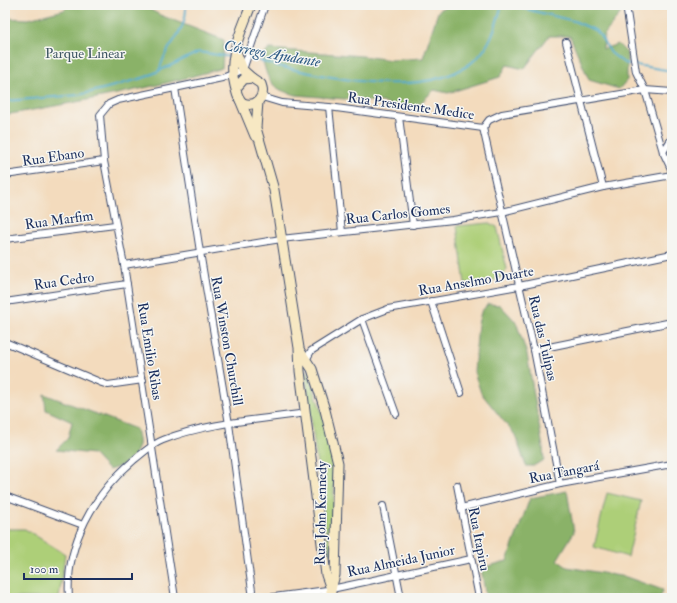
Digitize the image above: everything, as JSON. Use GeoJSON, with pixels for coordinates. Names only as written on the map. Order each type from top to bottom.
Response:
{"type":"FeatureCollection","features":[{"type":"Feature","properties":{"kind":"street"},"geometry":{"type":"LineString","coordinates":[[232,75],[240,100],[247,104],[260,99],[263,91],[261,84],[238,66],[235,52],[251,5]]}},
{"type":"Feature","properties":{"kind":"street"},"geometry":{"type":"LineString","coordinates":[[175,88],[232,75],[251,41],[265,5]]}},
{"type":"Feature","properties":{"kind":"street"},"geometry":{"type":"LineString","coordinates":[[626,5],[636,72],[645,90],[664,152],[672,171]]}},
{"type":"Feature","properties":{"kind":"street"},"geometry":{"type":"LineString","coordinates":[[235,52],[246,47],[251,41]]}},
{"type":"Feature","properties":{"kind":"street"},"geometry":{"type":"LineString","coordinates":[[566,42],[603,187]]}},
{"type":"Feature","properties":{"kind":"street"},"geometry":{"type":"LineString","coordinates":[[236,88],[244,79],[252,78]]}},
{"type":"Feature","properties":{"kind":"street","name":"Rua Emilio Ribas"},"geometry":{"type":"LineString","coordinates":[[175,88],[118,100],[109,104],[100,115],[99,122],[104,161],[124,265],[176,598]]}},
{"type":"Feature","properties":{"kind":"street","name":"Rua Winston Churchill"},"geometry":{"type":"LineString","coordinates":[[175,88],[200,252],[229,424],[253,598]]}},
{"type":"Feature","properties":{"kind":"street","name":"Rua Presidente Medice"},"geometry":{"type":"LineString","coordinates":[[260,99],[482,128],[489,120],[502,114],[645,90],[672,92]]}},
{"type":"Feature","properties":{"kind":"street","name":"Rua John Kennedy"},"geometry":{"type":"LineString","coordinates":[[260,99],[256,128],[274,190],[299,348],[303,363],[306,413],[326,575],[331,593]]}},
{"type":"Feature","properties":{"kind":"street","name":"Rua John Kennedy"},"geometry":{"type":"LineString","coordinates":[[240,100],[251,130],[260,144]]}},
{"type":"Feature","properties":{"kind":"street"},"geometry":{"type":"LineString","coordinates":[[329,107],[342,232]]}},
{"type":"Feature","properties":{"kind":"street"},"geometry":{"type":"LineString","coordinates":[[399,117],[413,224]]}},
{"type":"Feature","properties":{"kind":"street","name":"Rua das Tulipas"},"geometry":{"type":"LineString","coordinates":[[482,128],[534,350],[560,484]]}},
{"type":"Feature","properties":{"kind":"street"},"geometry":{"type":"LineString","coordinates":[[664,152],[672,138]]}},
{"type":"Feature","properties":{"kind":"street","name":"Rua Ebano"},"geometry":{"type":"LineString","coordinates":[[5,176],[104,161]]}},
{"type":"Feature","properties":{"kind":"street","name":"Rua Carlos Gomes"},"geometry":{"type":"LineString","coordinates":[[124,265],[281,239],[502,212],[603,187],[672,175]]}},
{"type":"Feature","properties":{"kind":"street","name":"Rua Marfim"},"geometry":{"type":"LineString","coordinates":[[5,239],[116,225]]}},
{"type":"Feature","properties":{"kind":"street","name":"Rua Anselmo Duarte"},"geometry":{"type":"LineString","coordinates":[[303,363],[311,351],[362,319],[388,309],[519,286],[672,254]]}},
{"type":"Feature","properties":{"kind":"street","name":"Rua Cedro"},"geometry":{"type":"LineString","coordinates":[[5,302],[127,284]]}},
{"type":"Feature","properties":{"kind":"street"},"geometry":{"type":"LineString","coordinates":[[431,301],[460,393]]}},
{"type":"Feature","properties":{"kind":"street"},"geometry":{"type":"LineString","coordinates":[[362,319],[396,414]]}},
{"type":"Feature","properties":{"kind":"street"},"geometry":{"type":"LineString","coordinates":[[534,350],[672,322]]}},
{"type":"Feature","properties":{"kind":"street"},"geometry":{"type":"LineString","coordinates":[[5,342],[108,385],[142,380]]}},
{"type":"Feature","properties":{"kind":"street","name":"Rua John Kennedy"},"geometry":{"type":"LineString","coordinates":[[303,363],[312,369],[326,410],[338,463],[335,575],[331,593]]}},
{"type":"Feature","properties":{"kind":"street"},"geometry":{"type":"LineString","coordinates":[[69,598],[69,573],[72,558],[83,525],[92,507],[103,492],[129,464],[152,446],[163,440],[190,432],[229,424],[306,413]]}},
{"type":"Feature","properties":{"kind":"street","name":"Rua Tangará"},"geometry":{"type":"LineString","coordinates":[[461,508],[560,484],[672,464]]}},
{"type":"Feature","properties":{"kind":"street","name":"Rua Itapiru"},"geometry":{"type":"LineString","coordinates":[[457,485],[478,598]]}},
{"type":"Feature","properties":{"kind":"street"},"geometry":{"type":"LineString","coordinates":[[5,496],[83,525]]}},
{"type":"Feature","properties":{"kind":"street"},"geometry":{"type":"LineString","coordinates":[[383,506],[401,598]]}},
{"type":"Feature","properties":{"kind":"street","name":"Rua Almeida Junior"},"geometry":{"type":"LineString","coordinates":[[266,598],[331,593],[397,574],[471,559]]}},
{"type":"Feature","properties":{"kind":"green space","name":"Parque Linear"},"geometry":{"type":"Polygon","coordinates":[[[68,5],[142,5],[160,15],[224,40],[222,68],[141,89],[5,115],[5,18],[28,19],[64,10],[68,5]]]}},
{"type":"Feature","properties":{"kind":"green space"},"geometry":{"type":"Polygon","coordinates":[[[453,5],[622,7],[620,14],[604,35],[603,49],[618,44],[627,53],[627,80],[619,89],[589,80],[570,36],[549,36],[524,69],[507,65],[500,77],[448,93],[434,90],[411,112],[382,102],[296,95],[288,93],[276,87],[266,73],[262,57],[269,49],[362,56],[392,60],[423,58],[438,12],[440,9],[453,5]]]}},
{"type":"Feature","properties":{"kind":"green space"},"geometry":{"type":"Polygon","coordinates":[[[489,223],[497,227],[507,269],[504,274],[494,280],[465,284],[457,226],[489,223]]]}},
{"type":"Feature","properties":{"kind":"green space"},"geometry":{"type":"Polygon","coordinates":[[[488,304],[500,305],[516,322],[527,354],[544,460],[533,466],[526,466],[515,435],[481,393],[474,372],[478,324],[481,312],[488,304]]]}},
{"type":"Feature","properties":{"kind":"green space"},"geometry":{"type":"Polygon","coordinates":[[[305,371],[308,371],[330,438],[335,464],[331,574],[305,371]]]}},
{"type":"Feature","properties":{"kind":"green space"},"geometry":{"type":"Polygon","coordinates":[[[44,394],[136,429],[138,443],[134,455],[122,465],[108,470],[93,454],[56,450],[68,438],[72,422],[46,410],[44,394]]]}},
{"type":"Feature","properties":{"kind":"green space"},"geometry":{"type":"Polygon","coordinates":[[[567,491],[574,532],[557,560],[567,567],[626,577],[663,590],[660,598],[486,598],[481,568],[507,561],[530,498],[567,491]]]}},
{"type":"Feature","properties":{"kind":"green space"},"geometry":{"type":"Polygon","coordinates":[[[607,493],[641,501],[628,557],[594,547],[607,493]]]}},
{"type":"Feature","properties":{"kind":"green space"},"geometry":{"type":"Polygon","coordinates":[[[5,529],[25,529],[65,554],[59,598],[5,598],[5,529]]]}},
{"type":"Feature","properties":{"kind":"waterway"},"geometry":{"type":"LineString","coordinates":[[159,71],[166,53],[183,25],[186,5]]}},
{"type":"Feature","properties":{"kind":"waterway","name":"Córrego Ajudante"},"geometry":{"type":"LineString","coordinates":[[249,59],[309,73],[359,81],[413,83],[437,79],[460,70],[483,52],[495,28],[501,8],[504,5]]}},
{"type":"Feature","properties":{"kind":"waterway","name":"Córrego Ajudante"},"geometry":{"type":"LineString","coordinates":[[509,5],[574,21],[597,31],[611,53],[624,63],[672,71]]}},
{"type":"Feature","properties":{"kind":"waterway","name":"Córrego Ajudante"},"geometry":{"type":"LineString","coordinates":[[5,101],[79,95],[107,88],[146,77],[199,52],[231,57]]}}]}
